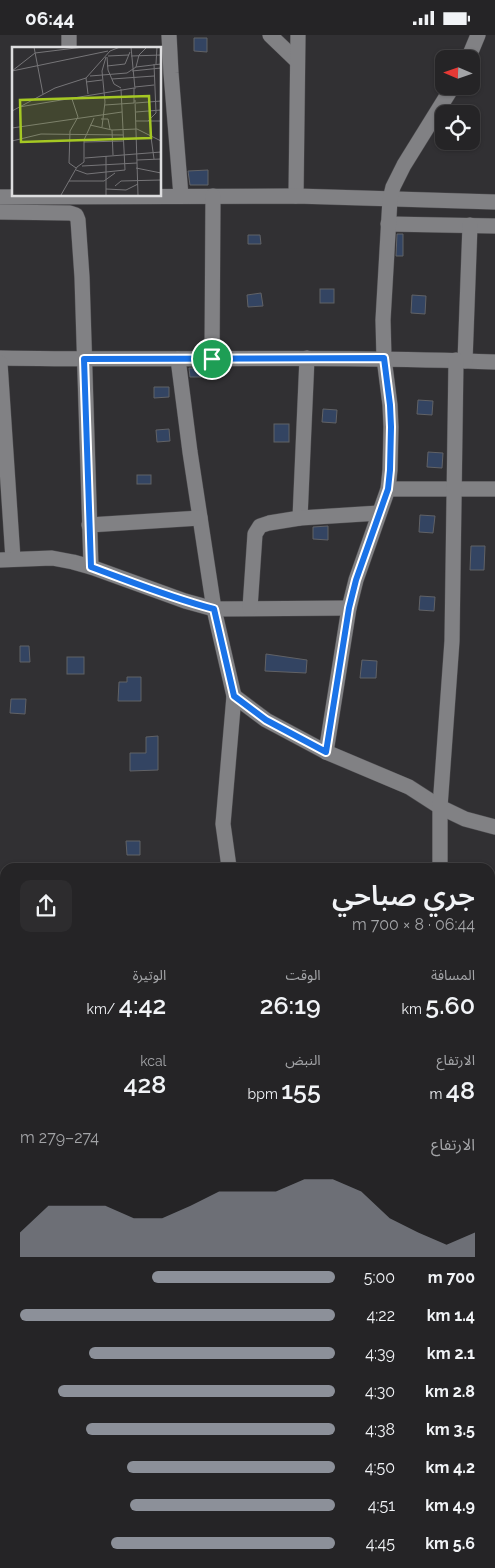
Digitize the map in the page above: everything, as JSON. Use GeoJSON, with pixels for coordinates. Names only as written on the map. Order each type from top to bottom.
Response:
{"type":"FeatureCollection","features":[{"type":"Feature","properties":{"kind":"street"},"geometry":{"type":"LineString","coordinates":[[169,35],[181,196]]}},
{"type":"Feature","properties":{"kind":"street"},"geometry":{"type":"LineString","coordinates":[[270,35],[298,61]]}},
{"type":"Feature","properties":{"kind":"street"},"geometry":{"type":"LineString","coordinates":[[296,196],[298,35]]}},
{"type":"Feature","properties":{"kind":"street"},"geometry":{"type":"LineString","coordinates":[[472,50],[478,35]]}},
{"type":"Feature","properties":{"kind":"street"},"geometry":{"type":"LineString","coordinates":[[326,752],[349,608],[356,580],[388,489],[391,427],[384,358],[384,280],[390,199],[393,187],[404,165],[447,95]]}},
{"type":"Feature","properties":{"kind":"street"},"geometry":{"type":"LineString","coordinates":[[212,359],[213,196]]}},
{"type":"Feature","properties":{"kind":"street"},"geometry":{"type":"LineString","coordinates":[[0,197],[296,196],[495,202]]}},
{"type":"Feature","properties":{"kind":"street"},"geometry":{"type":"LineString","coordinates":[[0,212],[70,213],[76,215],[78,220],[82,277],[91,567]]}},
{"type":"Feature","properties":{"kind":"street"},"geometry":{"type":"LineString","coordinates":[[388,224],[495,226]]}},
{"type":"Feature","properties":{"kind":"street"},"geometry":{"type":"LineString","coordinates":[[440,863],[440,807],[452,641],[454,489],[460,361],[470,225]]}},
{"type":"Feature","properties":{"kind":"street"},"geometry":{"type":"LineString","coordinates":[[0,357],[84,359],[384,358],[495,362]]}},
{"type":"Feature","properties":{"kind":"street"},"geometry":{"type":"LineString","coordinates":[[300,518],[307,358]]}},
{"type":"Feature","properties":{"kind":"street"},"geometry":{"type":"LineString","coordinates":[[178,359],[214,609],[234,696],[223,824],[228,863]]}},
{"type":"Feature","properties":{"kind":"street"},"geometry":{"type":"LineString","coordinates":[[0,363],[7,559],[52,558],[91,567],[170,596],[214,609],[349,608]]}},
{"type":"Feature","properties":{"kind":"street"},"geometry":{"type":"LineString","coordinates":[[388,489],[495,489]]}},
{"type":"Feature","properties":{"kind":"street"},"geometry":{"type":"LineString","coordinates":[[250,609],[255,534],[260,526],[300,518],[379,513]]}},
{"type":"Feature","properties":{"kind":"street"},"geometry":{"type":"LineString","coordinates":[[90,525],[200,517]]}},
{"type":"Feature","properties":{"kind":"street"},"geometry":{"type":"LineString","coordinates":[[234,696],[266,720],[326,752],[409,787],[440,807],[465,819],[495,827]]}},
{"type":"Feature","properties":{"kind":"building"},"geometry":{"type":"Polygon","coordinates":[[[194,38],[207,38],[207,52],[194,51],[194,38]]]}},
{"type":"Feature","properties":{"kind":"building"},"geometry":{"type":"Polygon","coordinates":[[[208,170],[208,185],[190,185],[188,171],[208,170]]]}},
{"type":"Feature","properties":{"kind":"building"},"geometry":{"type":"Polygon","coordinates":[[[397,234],[403,234],[403,256],[396,256],[397,234]]]}},
{"type":"Feature","properties":{"kind":"building"},"geometry":{"type":"Polygon","coordinates":[[[248,235],[260,235],[261,244],[248,244],[248,235]]]}},
{"type":"Feature","properties":{"kind":"building"},"geometry":{"type":"Polygon","coordinates":[[[320,289],[334,289],[334,303],[320,303],[320,289]]]}},
{"type":"Feature","properties":{"kind":"building"},"geometry":{"type":"Polygon","coordinates":[[[261,293],[263,306],[248,307],[247,295],[261,293]]]}},
{"type":"Feature","properties":{"kind":"building"},"geometry":{"type":"Polygon","coordinates":[[[412,295],[426,296],[425,314],[411,313],[412,295]]]}},
{"type":"Feature","properties":{"kind":"building"},"geometry":{"type":"Polygon","coordinates":[[[189,368],[207,368],[207,377],[190,377],[189,368]]]}},
{"type":"Feature","properties":{"kind":"building"},"geometry":{"type":"Polygon","coordinates":[[[154,387],[169,387],[169,397],[154,398],[154,387]]]}},
{"type":"Feature","properties":{"kind":"building"},"geometry":{"type":"Polygon","coordinates":[[[418,400],[433,401],[432,415],[417,414],[418,400]]]}},
{"type":"Feature","properties":{"kind":"building"},"geometry":{"type":"Polygon","coordinates":[[[323,409],[337,410],[336,423],[322,422],[323,409]]]}},
{"type":"Feature","properties":{"kind":"building"},"geometry":{"type":"Polygon","coordinates":[[[274,424],[289,424],[289,442],[274,442],[274,424]]]}},
{"type":"Feature","properties":{"kind":"building"},"geometry":{"type":"Polygon","coordinates":[[[169,429],[170,441],[157,442],[156,430],[169,429]]]}},
{"type":"Feature","properties":{"kind":"building"},"geometry":{"type":"Polygon","coordinates":[[[428,452],[443,453],[442,468],[427,467],[428,452]]]}},
{"type":"Feature","properties":{"kind":"building"},"geometry":{"type":"Polygon","coordinates":[[[137,475],[151,475],[151,484],[137,484],[137,475]]]}},
{"type":"Feature","properties":{"kind":"building"},"geometry":{"type":"Polygon","coordinates":[[[420,515],[435,516],[433,533],[419,532],[420,515]]]}},
{"type":"Feature","properties":{"kind":"building"},"geometry":{"type":"Polygon","coordinates":[[[328,526],[328,540],[313,539],[313,527],[328,526]]]}},
{"type":"Feature","properties":{"kind":"building"},"geometry":{"type":"Polygon","coordinates":[[[471,546],[485,546],[484,570],[470,570],[471,546]]]}},
{"type":"Feature","properties":{"kind":"building"},"geometry":{"type":"Polygon","coordinates":[[[420,596],[435,597],[434,611],[419,610],[420,596]]]}},
{"type":"Feature","properties":{"kind":"building"},"geometry":{"type":"Polygon","coordinates":[[[20,646],[29,646],[30,662],[20,662],[20,646]]]}},
{"type":"Feature","properties":{"kind":"building"},"geometry":{"type":"Polygon","coordinates":[[[266,654],[307,660],[306,673],[265,671],[266,654]]]}},
{"type":"Feature","properties":{"kind":"building"},"geometry":{"type":"Polygon","coordinates":[[[67,657],[84,657],[84,674],[67,674],[67,657]]]}},
{"type":"Feature","properties":{"kind":"building"},"geometry":{"type":"Polygon","coordinates":[[[362,660],[377,661],[376,678],[360,678],[362,660]]]}},
{"type":"Feature","properties":{"kind":"building"},"geometry":{"type":"Polygon","coordinates":[[[127,677],[141,677],[141,701],[118,701],[119,682],[127,682],[127,677]]]}},
{"type":"Feature","properties":{"kind":"building"},"geometry":{"type":"Polygon","coordinates":[[[11,699],[26,699],[25,714],[10,713],[11,699]]]}},
{"type":"Feature","properties":{"kind":"building"},"geometry":{"type":"Polygon","coordinates":[[[158,736],[158,770],[130,771],[130,753],[146,753],[146,737],[158,736]]]}},
{"type":"Feature","properties":{"kind":"building"},"geometry":{"type":"Polygon","coordinates":[[[126,841],[140,841],[140,855],[127,855],[126,841]]]}},
{"type":"Feature","properties":{"kind":"route"},"geometry":{"type":"LineString","coordinates":[[384,358],[391,427],[388,489],[356,580],[349,608],[326,752],[266,720],[234,696],[214,609],[154,591],[91,567],[84,359],[212,359],[384,358]]}}]}
